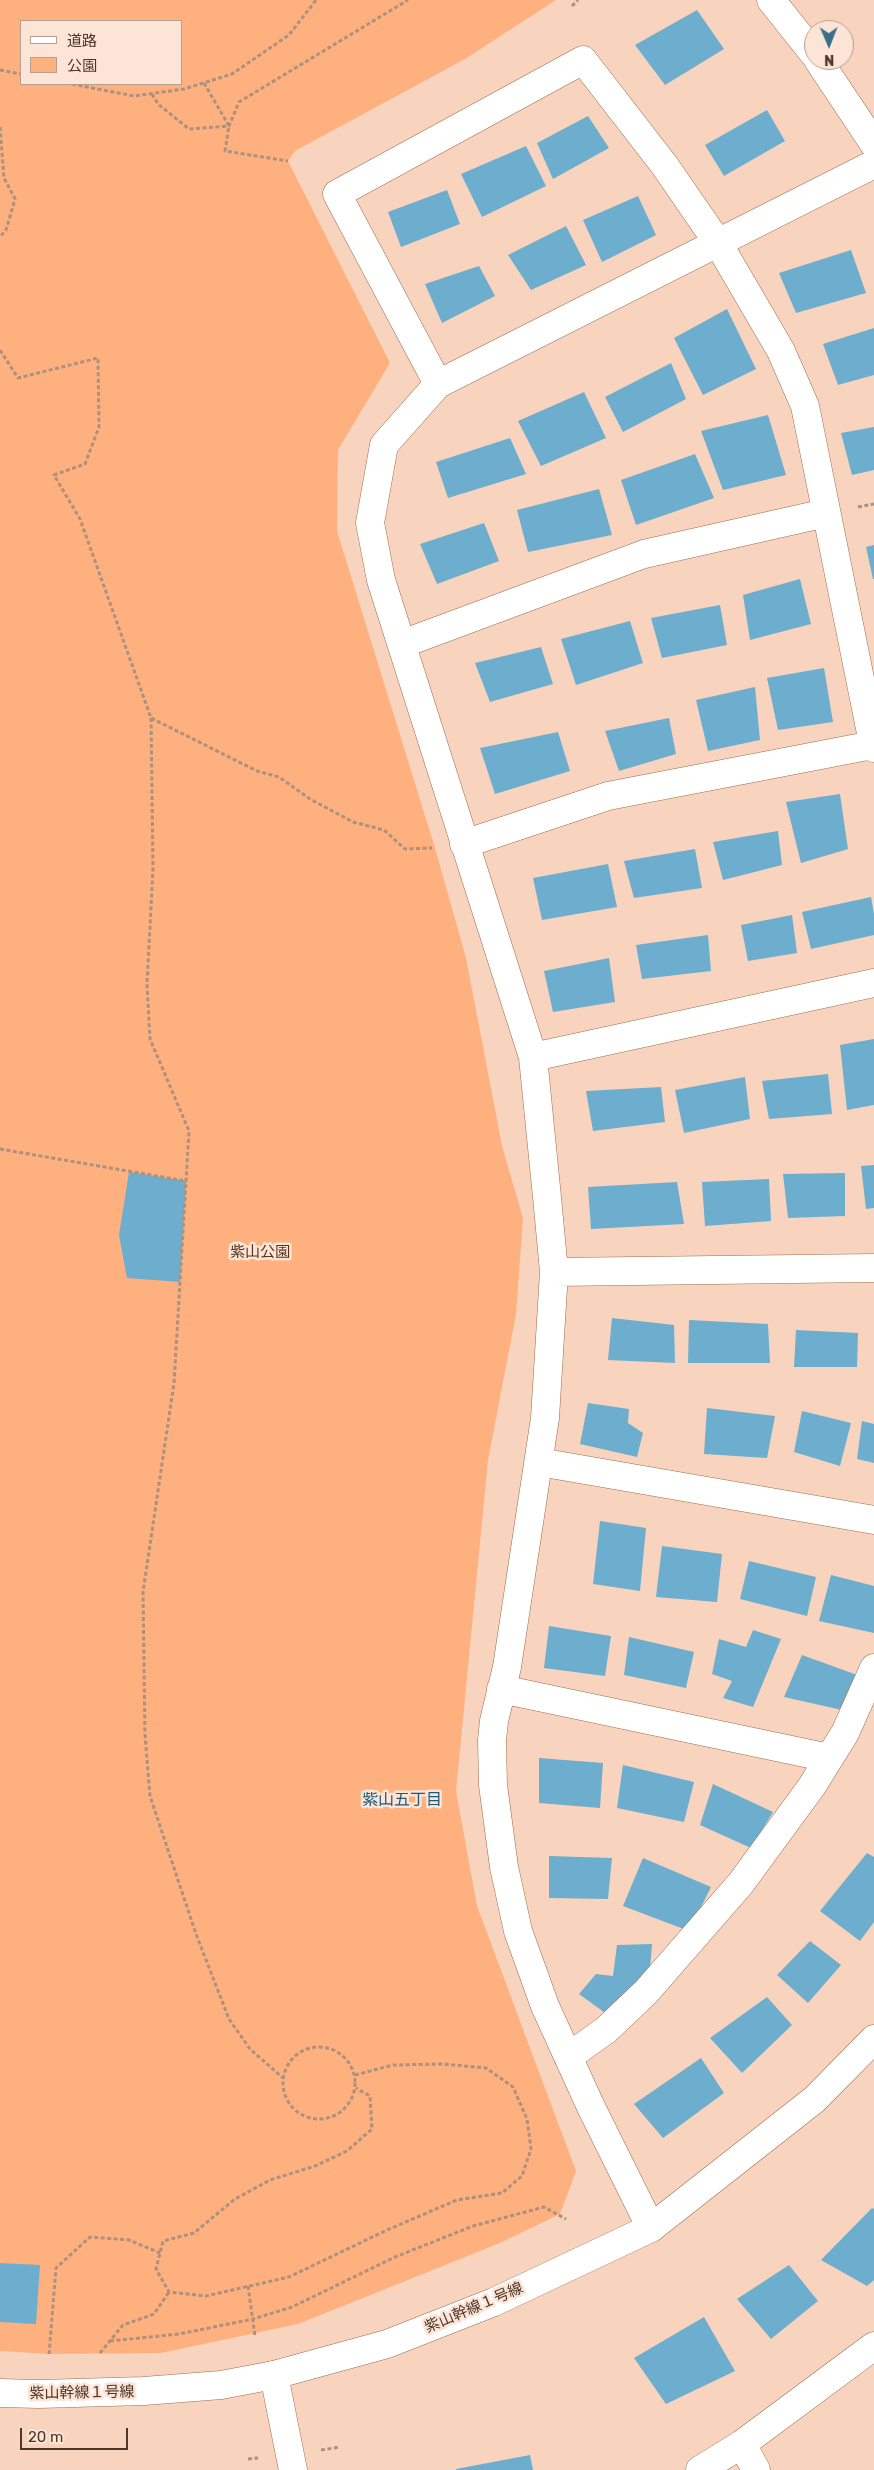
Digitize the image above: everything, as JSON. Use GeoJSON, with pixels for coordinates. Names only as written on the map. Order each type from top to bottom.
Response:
{"type":"FeatureCollection","features":[{"type":"Feature","properties":{"kind":"street"},"geometry":{"type":"LineString","coordinates":[[771,0],[804,41]]}},
{"type":"Feature","properties":{"kind":"street"},"geometry":{"type":"LineString","coordinates":[[438,384],[337,194],[583,60],[665,166],[718,243],[781,351],[805,406],[874,747],[608,796],[464,844]]}},
{"type":"Feature","properties":{"kind":"street"},"geometry":{"type":"LineString","coordinates":[[825,70],[874,144]]}},
{"type":"Feature","properties":{"kind":"street"},"geometry":{"type":"LineString","coordinates":[[651,2228],[545,2006],[518,1931],[504,1867],[496,1814],[493,1758],[494,1721],[507,1667],[545,1418],[554,1272],[533,1057],[381,580],[370,523],[384,445],[438,384],[874,164]]}},
{"type":"Feature","properties":{"kind":"street"},"geometry":{"type":"LineString","coordinates":[[402,644],[644,554],[826,513]]}},
{"type":"Feature","properties":{"kind":"street"},"geometry":{"type":"LineString","coordinates":[[533,1057],[874,983]]}},
{"type":"Feature","properties":{"kind":"street"},"geometry":{"type":"LineString","coordinates":[[554,1272],[874,1268]]}},
{"type":"Feature","properties":{"kind":"street"},"geometry":{"type":"LineString","coordinates":[[539,1462],[874,1520]]}},
{"type":"Feature","properties":{"kind":"street"},"geometry":{"type":"LineString","coordinates":[[568,2057],[606,2030],[646,1992],[693,1941],[741,1883],[776,1838],[845,1733],[874,1668]]}},
{"type":"Feature","properties":{"kind":"street"},"geometry":{"type":"LineString","coordinates":[[501,1689],[829,1758]]}},
{"type":"Feature","properties":{"kind":"street","name":"紫山幹線１号線"},"geometry":{"type":"LineString","coordinates":[[0,2393],[144,2391],[221,2385],[274,2375],[387,2344],[476,2309],[651,2228],[815,2099],[874,2040]]}},
{"type":"Feature","properties":{"kind":"street"},"geometry":{"type":"LineString","coordinates":[[700,2470],[742,2444],[874,2346]]}},
{"type":"Feature","properties":{"kind":"street"},"geometry":{"type":"LineString","coordinates":[[274,2375],[293,2470]]}},
{"type":"Feature","properties":{"kind":"street"},"geometry":{"type":"LineString","coordinates":[[742,2444],[756,2470]]}},
{"type":"Feature","properties":{"kind":"path"},"geometry":{"type":"LineString","coordinates":[[77,85],[134,96],[184,89],[232,74],[289,35],[316,0]]}},
{"type":"Feature","properties":{"kind":"path"},"geometry":{"type":"LineString","coordinates":[[288,161],[225,151],[229,126],[239,102],[408,0]]}},
{"type":"Feature","properties":{"kind":"path"},"geometry":{"type":"LineString","coordinates":[[572,6],[578,0]]}},
{"type":"Feature","properties":{"kind":"path"},"geometry":{"type":"LineString","coordinates":[[0,70],[20,74]]}},
{"type":"Feature","properties":{"kind":"path"},"geometry":{"type":"LineString","coordinates":[[204,83],[229,126]]}},
{"type":"Feature","properties":{"kind":"path"},"geometry":{"type":"LineString","coordinates":[[152,94],[158,104],[189,129],[229,126]]}},
{"type":"Feature","properties":{"kind":"path"},"geometry":{"type":"LineString","coordinates":[[0,127],[4,178],[15,199],[6,230],[0,237]]}},
{"type":"Feature","properties":{"kind":"path"},"geometry":{"type":"LineString","coordinates":[[0,350],[18,378],[98,358],[99,426],[85,464],[54,475],[80,520],[152,718],[153,869],[147,984],[150,1040],[189,1131],[174,1383],[143,1592],[145,1735],[150,1796],[196,1934],[229,2019],[250,2049],[283,2078]]}},
{"type":"Feature","properties":{"kind":"path"},"geometry":{"type":"LineString","coordinates":[[152,718],[257,771],[279,777],[310,799],[353,822],[384,830],[405,849],[435,848]]}},
{"type":"Feature","properties":{"kind":"path"},"geometry":{"type":"LineString","coordinates":[[0,1149],[186,1181]]}},
{"type":"Feature","properties":{"kind":"path"},"geometry":{"type":"LineString","coordinates":[[318,2047],[330,2048],[341,2054],[350,2064],[355,2075],[356,2088],[346,2109],[336,2116],[314,2119],[294,2110],[283,2090],[283,2078],[287,2066],[294,2056],[305,2050],[318,2047]]}},
{"type":"Feature","properties":{"kind":"path"},"geometry":{"type":"LineString","coordinates":[[169,2292],[206,2296],[289,2276],[387,2230],[457,2200],[502,2193],[522,2176],[531,2149],[527,2119],[513,2087],[486,2068],[443,2064],[393,2065],[355,2075]]}},
{"type":"Feature","properties":{"kind":"path"},"geometry":{"type":"LineString","coordinates":[[169,2292],[156,2269],[163,2241],[194,2233],[235,2199],[270,2180],[315,2166],[347,2151],[372,2129],[370,2096],[356,2088]]}},
{"type":"Feature","properties":{"kind":"path"},"geometry":{"type":"LineString","coordinates":[[110,2341],[179,2334],[253,2319],[292,2307],[395,2257],[473,2226],[544,2207],[566,2219]]}},
{"type":"Feature","properties":{"kind":"path"},"geometry":{"type":"LineString","coordinates":[[49,2354],[56,2268],[90,2237],[129,2240],[160,2253]]}},
{"type":"Feature","properties":{"kind":"path"},"geometry":{"type":"LineString","coordinates":[[248,2286],[256,2336]]}},
{"type":"Feature","properties":{"kind":"path"},"geometry":{"type":"LineString","coordinates":[[100,2354],[123,2324],[154,2314],[169,2292]]}},
{"type":"Feature","properties":{"kind":"green space","name":"紫山公園"},"geometry":{"type":"Polygon","coordinates":[[[0,0],[556,0],[465,59],[295,151],[288,161],[390,363],[338,450],[337,531],[435,848],[466,958],[502,1146],[523,1218],[516,1314],[488,1460],[456,1791],[477,1906],[576,2171],[560,2214],[500,2243],[298,2324],[161,2353],[49,2354],[0,2351],[0,0]]]}},
{"type":"Feature","properties":{"kind":"building"},"geometry":{"type":"Polygon","coordinates":[[[697,10],[724,49],[665,85],[635,45],[697,10]]]}},
{"type":"Feature","properties":{"kind":"building"},"geometry":{"type":"Polygon","coordinates":[[[767,110],[785,141],[724,176],[705,145],[767,110]]]}},
{"type":"Feature","properties":{"kind":"building"},"geometry":{"type":"Polygon","coordinates":[[[588,116],[609,148],[553,179],[537,143],[588,116]]]}},
{"type":"Feature","properties":{"kind":"building"},"geometry":{"type":"Polygon","coordinates":[[[526,146],[546,186],[482,217],[461,174],[526,146]]]}},
{"type":"Feature","properties":{"kind":"building"},"geometry":{"type":"Polygon","coordinates":[[[447,190],[460,224],[401,247],[388,212],[447,190]]]}},
{"type":"Feature","properties":{"kind":"building"},"geometry":{"type":"Polygon","coordinates":[[[638,196],[656,235],[602,262],[583,220],[638,196]]]}},
{"type":"Feature","properties":{"kind":"building"},"geometry":{"type":"Polygon","coordinates":[[[566,226],[586,265],[531,290],[508,255],[566,226]]]}},
{"type":"Feature","properties":{"kind":"building"},"geometry":{"type":"Polygon","coordinates":[[[851,250],[866,293],[796,313],[779,273],[851,250]]]}},
{"type":"Feature","properties":{"kind":"building"},"geometry":{"type":"Polygon","coordinates":[[[479,266],[495,296],[442,323],[425,284],[479,266]]]}},
{"type":"Feature","properties":{"kind":"building"},"geometry":{"type":"Polygon","coordinates":[[[727,309],[756,369],[703,395],[674,338],[727,309]]]}},
{"type":"Feature","properties":{"kind":"building"},"geometry":{"type":"Polygon","coordinates":[[[874,328],[874,375],[838,385],[823,344],[874,328]]]}},
{"type":"Feature","properties":{"kind":"building"},"geometry":{"type":"Polygon","coordinates":[[[671,363],[686,399],[623,432],[605,397],[671,363]]]}},
{"type":"Feature","properties":{"kind":"building"},"geometry":{"type":"Polygon","coordinates":[[[584,392],[606,438],[541,466],[518,421],[584,392]]]}},
{"type":"Feature","properties":{"kind":"building"},"geometry":{"type":"Polygon","coordinates":[[[768,415],[786,475],[723,490],[701,431],[768,415]]]}},
{"type":"Feature","properties":{"kind":"building"},"geometry":{"type":"Polygon","coordinates":[[[874,427],[874,470],[852,475],[841,433],[874,427]]]}},
{"type":"Feature","properties":{"kind":"building"},"geometry":{"type":"Polygon","coordinates":[[[510,438],[526,474],[448,498],[436,462],[510,438]]]}},
{"type":"Feature","properties":{"kind":"building"},"geometry":{"type":"Polygon","coordinates":[[[695,454],[714,498],[636,525],[621,480],[695,454]]]}},
{"type":"Feature","properties":{"kind":"building"},"geometry":{"type":"Polygon","coordinates":[[[599,489],[612,535],[528,552],[517,510],[599,489]]]}},
{"type":"Feature","properties":{"kind":"building"},"geometry":{"type":"Polygon","coordinates":[[[484,523],[499,561],[437,584],[420,544],[484,523]]]}},
{"type":"Feature","properties":{"kind":"building"},"geometry":{"type":"Polygon","coordinates":[[[874,545],[874,579],[873,579],[866,547],[874,545]]]}},
{"type":"Feature","properties":{"kind":"building"},"geometry":{"type":"Polygon","coordinates":[[[800,579],[811,624],[750,640],[743,595],[800,579]]]}},
{"type":"Feature","properties":{"kind":"building"},"geometry":{"type":"Polygon","coordinates":[[[720,605],[727,645],[662,658],[651,618],[720,605]]]}},
{"type":"Feature","properties":{"kind":"building"},"geometry":{"type":"Polygon","coordinates":[[[630,621],[643,663],[576,685],[561,639],[630,621]]]}},
{"type":"Feature","properties":{"kind":"building"},"geometry":{"type":"Polygon","coordinates":[[[541,647],[553,684],[490,702],[475,663],[541,647]]]}},
{"type":"Feature","properties":{"kind":"building"},"geometry":{"type":"Polygon","coordinates":[[[824,668],[833,722],[778,730],[767,678],[824,668]]]}},
{"type":"Feature","properties":{"kind":"building"},"geometry":{"type":"Polygon","coordinates":[[[755,687],[760,740],[708,751],[696,700],[755,687]]]}},
{"type":"Feature","properties":{"kind":"building"},"geometry":{"type":"Polygon","coordinates":[[[669,718],[676,754],[619,771],[605,731],[669,718]]]}},
{"type":"Feature","properties":{"kind":"building"},"geometry":{"type":"Polygon","coordinates":[[[558,732],[570,771],[495,794],[480,748],[558,732]]]}},
{"type":"Feature","properties":{"kind":"building"},"geometry":{"type":"Polygon","coordinates":[[[840,794],[848,849],[801,863],[786,802],[840,794]]]}},
{"type":"Feature","properties":{"kind":"building"},"geometry":{"type":"Polygon","coordinates":[[[778,831],[782,865],[723,880],[713,842],[778,831]]]}},
{"type":"Feature","properties":{"kind":"building"},"geometry":{"type":"Polygon","coordinates":[[[695,849],[702,888],[634,898],[624,861],[695,849]]]}},
{"type":"Feature","properties":{"kind":"building"},"geometry":{"type":"Polygon","coordinates":[[[608,864],[617,907],[542,920],[533,878],[608,864]]]}},
{"type":"Feature","properties":{"kind":"building"},"geometry":{"type":"Polygon","coordinates":[[[871,897],[874,914],[874,935],[811,949],[802,912],[871,897]]]}},
{"type":"Feature","properties":{"kind":"building"},"geometry":{"type":"Polygon","coordinates":[[[792,915],[797,953],[748,961],[741,925],[792,915]]]}},
{"type":"Feature","properties":{"kind":"building"},"geometry":{"type":"Polygon","coordinates":[[[708,935],[711,971],[642,979],[636,945],[708,935]]]}},
{"type":"Feature","properties":{"kind":"building"},"geometry":{"type":"Polygon","coordinates":[[[609,958],[615,1002],[553,1012],[544,971],[609,958]]]}},
{"type":"Feature","properties":{"kind":"building"},"geometry":{"type":"Polygon","coordinates":[[[874,1039],[874,1105],[847,1110],[840,1045],[874,1039]]]}},
{"type":"Feature","properties":{"kind":"building"},"geometry":{"type":"Polygon","coordinates":[[[828,1074],[832,1114],[769,1119],[762,1081],[828,1074]]]}},
{"type":"Feature","properties":{"kind":"building"},"geometry":{"type":"Polygon","coordinates":[[[745,1077],[750,1119],[684,1133],[675,1090],[745,1077]]]}},
{"type":"Feature","properties":{"kind":"building"},"geometry":{"type":"Polygon","coordinates":[[[661,1087],[665,1122],[593,1131],[586,1091],[661,1087]]]}},
{"type":"Feature","properties":{"kind":"building"},"geometry":{"type":"Polygon","coordinates":[[[874,1165],[874,1208],[866,1209],[861,1166],[874,1165]]]}},
{"type":"Feature","properties":{"kind":"building"},"geometry":{"type":"Polygon","coordinates":[[[129,1172],[186,1181],[180,1282],[127,1278],[119,1235],[129,1172]]]}},
{"type":"Feature","properties":{"kind":"building"},"geometry":{"type":"Polygon","coordinates":[[[845,1173],[845,1216],[788,1218],[783,1174],[845,1173]]]}},
{"type":"Feature","properties":{"kind":"building"},"geometry":{"type":"Polygon","coordinates":[[[769,1179],[771,1221],[705,1226],[702,1182],[769,1179]]]}},
{"type":"Feature","properties":{"kind":"building"},"geometry":{"type":"Polygon","coordinates":[[[677,1182],[684,1224],[591,1229],[588,1187],[677,1182]]]}},
{"type":"Feature","properties":{"kind":"building"},"geometry":{"type":"Polygon","coordinates":[[[612,1318],[674,1325],[675,1363],[608,1360],[612,1318]]]}},
{"type":"Feature","properties":{"kind":"building"},"geometry":{"type":"Polygon","coordinates":[[[689,1320],[768,1324],[770,1363],[688,1363],[689,1320]]]}},
{"type":"Feature","properties":{"kind":"building"},"geometry":{"type":"Polygon","coordinates":[[[796,1330],[858,1333],[857,1367],[794,1367],[796,1330]]]}},
{"type":"Feature","properties":{"kind":"building"},"geometry":{"type":"Polygon","coordinates":[[[588,1403],[629,1409],[628,1423],[643,1433],[637,1457],[580,1444],[588,1403]]]}},
{"type":"Feature","properties":{"kind":"building"},"geometry":{"type":"Polygon","coordinates":[[[707,1408],[775,1416],[767,1458],[704,1454],[707,1408]]]}},
{"type":"Feature","properties":{"kind":"building"},"geometry":{"type":"Polygon","coordinates":[[[802,1411],[851,1423],[840,1466],[794,1452],[802,1411]]]}},
{"type":"Feature","properties":{"kind":"building"},"geometry":{"type":"Polygon","coordinates":[[[862,1421],[874,1424],[874,1463],[857,1459],[862,1421]]]}},
{"type":"Feature","properties":{"kind":"building"},"geometry":{"type":"Polygon","coordinates":[[[600,1521],[646,1528],[640,1591],[593,1584],[600,1521]]]}},
{"type":"Feature","properties":{"kind":"building"},"geometry":{"type":"Polygon","coordinates":[[[662,1546],[722,1554],[717,1602],[656,1597],[662,1546]]]}},
{"type":"Feature","properties":{"kind":"building"},"geometry":{"type":"Polygon","coordinates":[[[749,1561],[816,1577],[807,1616],[740,1599],[749,1561]]]}},
{"type":"Feature","properties":{"kind":"building"},"geometry":{"type":"Polygon","coordinates":[[[831,1575],[874,1586],[874,1633],[819,1621],[831,1575]]]}},
{"type":"Feature","properties":{"kind":"building"},"geometry":{"type":"Polygon","coordinates":[[[549,1626],[611,1636],[605,1676],[544,1668],[549,1626]]]}},
{"type":"Feature","properties":{"kind":"building"},"geometry":{"type":"Polygon","coordinates":[[[753,1630],[781,1639],[753,1707],[723,1698],[732,1681],[712,1674],[719,1639],[746,1647],[753,1630]]]}},
{"type":"Feature","properties":{"kind":"building"},"geometry":{"type":"Polygon","coordinates":[[[629,1637],[694,1652],[686,1688],[624,1675],[629,1637]]]}},
{"type":"Feature","properties":{"kind":"building"},"geometry":{"type":"Polygon","coordinates":[[[802,1655],[860,1676],[842,1710],[784,1697],[802,1655]]]}},
{"type":"Feature","properties":{"kind":"building"},"geometry":{"type":"Polygon","coordinates":[[[539,1758],[603,1763],[600,1808],[539,1803],[539,1758]]]}},
{"type":"Feature","properties":{"kind":"building"},"geometry":{"type":"Polygon","coordinates":[[[623,1765],[694,1782],[684,1822],[617,1808],[623,1765]]]}},
{"type":"Feature","properties":{"kind":"building"},"geometry":{"type":"Polygon","coordinates":[[[713,1784],[773,1812],[751,1848],[700,1825],[713,1784]]]}},
{"type":"Feature","properties":{"kind":"building"},"geometry":{"type":"Polygon","coordinates":[[[867,1853],[874,1857],[874,1922],[860,1941],[820,1911],[867,1853]]]}},
{"type":"Feature","properties":{"kind":"building"},"geometry":{"type":"Polygon","coordinates":[[[549,1856],[612,1858],[608,1899],[549,1898],[549,1856]]]}},
{"type":"Feature","properties":{"kind":"building"},"geometry":{"type":"Polygon","coordinates":[[[643,1858],[711,1887],[689,1931],[623,1906],[643,1858]]]}},
{"type":"Feature","properties":{"kind":"building"},"geometry":{"type":"Polygon","coordinates":[[[810,1941],[841,1965],[808,2003],[777,1975],[810,1941]]]}},
{"type":"Feature","properties":{"kind":"building"},"geometry":{"type":"Polygon","coordinates":[[[652,1944],[649,1980],[608,2015],[579,1994],[596,1974],[613,1976],[617,1945],[652,1944]]]}},
{"type":"Feature","properties":{"kind":"building"},"geometry":{"type":"Polygon","coordinates":[[[767,1997],[792,2025],[742,2073],[710,2038],[767,1997]]]}},
{"type":"Feature","properties":{"kind":"building"},"geometry":{"type":"Polygon","coordinates":[[[701,2058],[724,2093],[663,2138],[634,2104],[701,2058]]]}},
{"type":"Feature","properties":{"kind":"building"},"geometry":{"type":"Polygon","coordinates":[[[872,2208],[874,2209],[874,2280],[867,2286],[821,2260],[872,2208]]]}},
{"type":"Feature","properties":{"kind":"building"},"geometry":{"type":"Polygon","coordinates":[[[0,2263],[40,2265],[36,2324],[0,2322],[0,2263]]]}},
{"type":"Feature","properties":{"kind":"building"},"geometry":{"type":"Polygon","coordinates":[[[789,2265],[818,2301],[771,2339],[737,2299],[789,2265]]]}},
{"type":"Feature","properties":{"kind":"building"},"geometry":{"type":"Polygon","coordinates":[[[704,2317],[735,2371],[666,2404],[634,2358],[704,2317]]]}},
{"type":"Feature","properties":{"kind":"building"},"geometry":{"type":"Polygon","coordinates":[[[530,2455],[533,2470],[456,2470],[456,2469],[530,2455]]]}},
{"type":"Feature","properties":{"kind":"district","name":"紫山五丁目"},"geometry":{"type":"Point","coordinates":[402,1800]}}]}
